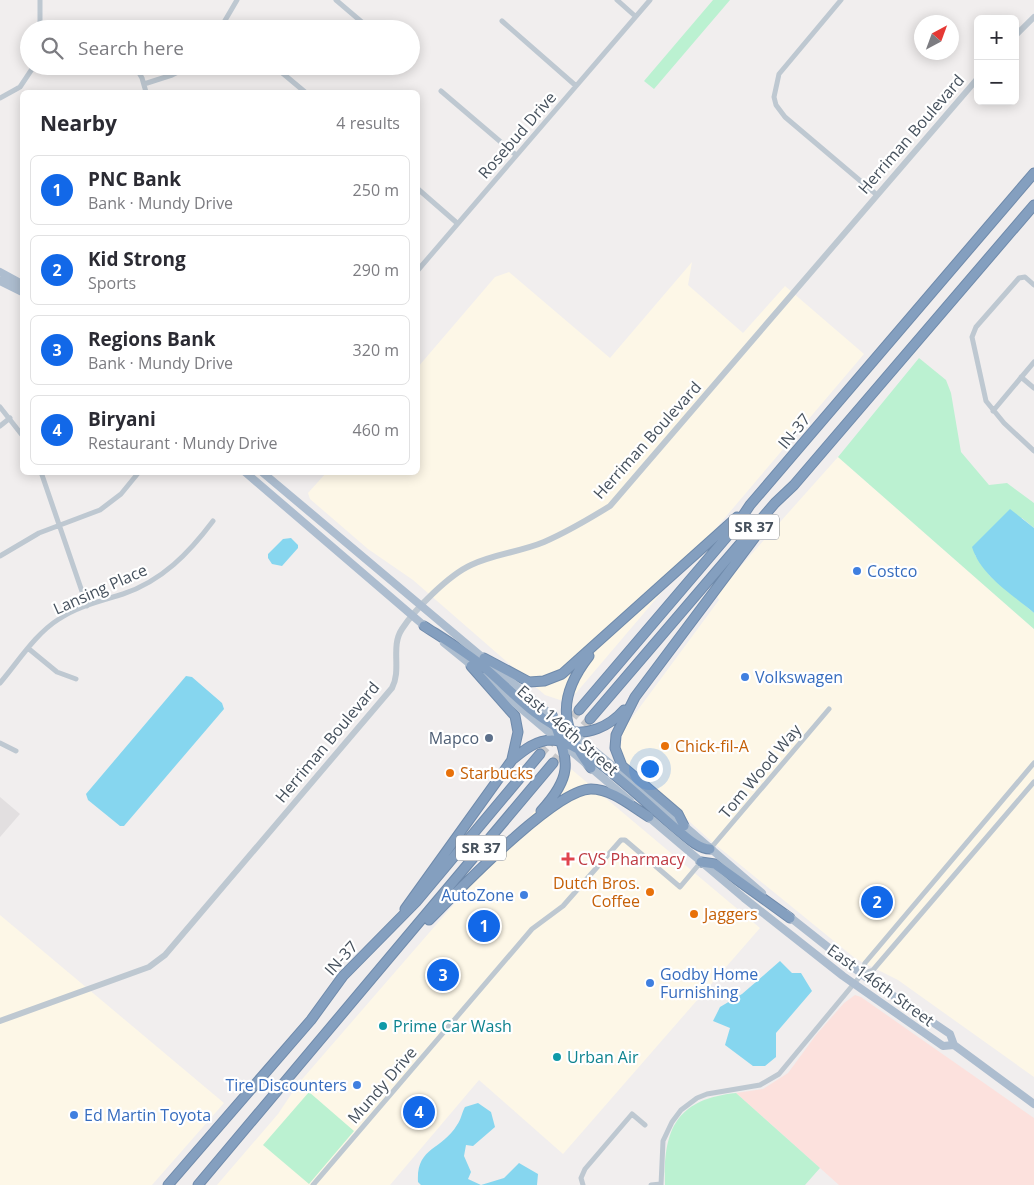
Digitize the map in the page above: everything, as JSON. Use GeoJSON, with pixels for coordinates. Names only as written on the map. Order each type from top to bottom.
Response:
{"type":"FeatureCollection","features":[{"type":"Feature","properties":{"kind":"highway","name":"IN-37"},"geometry":{"type":"LineString","coordinates":[[579,710],[736,526],[750,505],[1034,172]]}},
{"type":"Feature","properties":{"kind":"highway","name":"SR 37"},"geometry":{"type":"LineString","coordinates":[[590,719],[775,503],[794,486],[1034,205]]}},
{"type":"Feature","properties":{"kind":"highway"},"geometry":{"type":"LineString","coordinates":[[424,626],[475,660],[546,720],[555,725],[569,731],[586,731],[608,725],[635,697],[794,486]]}},
{"type":"Feature","properties":{"kind":"highway"},"geometry":{"type":"LineString","coordinates":[[484,658],[515,676],[537,683],[562,674],[750,505]]}},
{"type":"Feature","properties":{"kind":"highway"},"geometry":{"type":"LineString","coordinates":[[591,768],[577,748],[569,731],[566,712],[568,689],[578,670],[602,640]]}},
{"type":"Feature","properties":{"kind":"highway"},"geometry":{"type":"LineString","coordinates":[[472,666],[515,716],[518,732],[512,760]]}},
{"type":"Feature","properties":{"kind":"highway"},"geometry":{"type":"LineString","coordinates":[[635,697],[616,735],[618,756],[628,771],[678,814],[684,826]]}},
{"type":"Feature","properties":{"kind":"highway"},"geometry":{"type":"LineString","coordinates":[[522,832],[560,788],[566,766],[566,756],[552,715]]}},
{"type":"Feature","properties":{"kind":"highway"},"geometry":{"type":"LineString","coordinates":[[398,920],[412,896],[512,760],[533,744],[552,740],[577,748],[680,832],[703,849],[710,849]]}},
{"type":"Feature","properties":{"kind":"highway","name":"IN-37"},"geometry":{"type":"LineString","coordinates":[[168,1185],[311,1020],[344,976],[416,902],[540,754]]}},
{"type":"Feature","properties":{"kind":"highway","name":"SR 37"},"geometry":{"type":"LineString","coordinates":[[198,1185],[553,763]]}},
{"type":"Feature","properties":{"kind":"highway"},"geometry":{"type":"LineString","coordinates":[[411,934],[522,832],[571,794],[586,789],[599,790],[611,794],[649,817]]}},
{"type":"Feature","properties":{"kind":"highway"},"geometry":{"type":"LineString","coordinates":[[701,862],[715,864],[790,918]]}},
{"type":"Feature","properties":{"kind":"main road"},"geometry":{"type":"LineString","coordinates":[[0,272],[20,283]]}},
{"type":"Feature","properties":{"kind":"main road"},"geometry":{"type":"LineString","coordinates":[[0,281],[20,291]]}},
{"type":"Feature","properties":{"kind":"main road","name":"East 146th Street"},"geometry":{"type":"LineString","coordinates":[[248,475],[701,862],[854,984],[943,1046],[954,1045]]}},
{"type":"Feature","properties":{"kind":"main road","name":"East 146th Street"},"geometry":{"type":"LineString","coordinates":[[266,475],[684,826],[790,918],[862,974],[950,1034],[954,1045],[1034,1104]]}},
{"type":"Feature","properties":{"kind":"street"},"geometry":{"type":"LineString","coordinates":[[40,0],[41,20]]}},
{"type":"Feature","properties":{"kind":"street"},"geometry":{"type":"LineString","coordinates":[[225,20],[236,0]]}},
{"type":"Feature","properties":{"kind":"street"},"geometry":{"type":"LineString","coordinates":[[336,0],[359,20]]}},
{"type":"Feature","properties":{"kind":"street"},"geometry":{"type":"LineString","coordinates":[[617,0],[635,16]]}},
{"type":"Feature","properties":{"kind":"street","name":"Rosebud Drive"},"geometry":{"type":"LineString","coordinates":[[420,268],[650,0]]}},
{"type":"Feature","properties":{"kind":"street"},"geometry":{"type":"LineString","coordinates":[[841,0],[778,74],[774,97],[776,105],[785,117],[877,195]]}},
{"type":"Feature","properties":{"kind":"street"},"geometry":{"type":"LineString","coordinates":[[1019,32],[1034,17]]}},
{"type":"Feature","properties":{"kind":"street"},"geometry":{"type":"LineString","coordinates":[[502,21],[575,85]]}},
{"type":"Feature","properties":{"kind":"street"},"geometry":{"type":"LineString","coordinates":[[0,98],[20,87],[28,75]]}},
{"type":"Feature","properties":{"kind":"street"},"geometry":{"type":"LineString","coordinates":[[140,75],[146,90]]}},
{"type":"Feature","properties":{"kind":"street"},"geometry":{"type":"LineString","coordinates":[[144,84],[172,75]]}},
{"type":"Feature","properties":{"kind":"street"},"geometry":{"type":"LineString","coordinates":[[285,75],[303,90]]}},
{"type":"Feature","properties":{"kind":"street","name":"Herriman Boulevard"},"geometry":{"type":"LineString","coordinates":[[0,1021],[149,967],[166,955],[392,688],[396,676],[397,638],[421,607],[453,576],[471,565],[544,542],[563,534],[610,506],[974,83]]}},
{"type":"Feature","properties":{"kind":"street"},"geometry":{"type":"LineString","coordinates":[[441,91],[516,155]]}},
{"type":"Feature","properties":{"kind":"street"},"geometry":{"type":"LineString","coordinates":[[420,191],[457,223]]}},
{"type":"Feature","properties":{"kind":"street"},"geometry":{"type":"LineString","coordinates":[[1034,285],[1022,277],[976,327],[972,337],[984,396],[993,411],[1034,451]]}},
{"type":"Feature","properties":{"kind":"street"},"geometry":{"type":"LineString","coordinates":[[993,411],[1034,362]]}},
{"type":"Feature","properties":{"kind":"street"},"geometry":{"type":"LineString","coordinates":[[1021,378],[1034,388]]}},
{"type":"Feature","properties":{"kind":"street"},"geometry":{"type":"LineString","coordinates":[[0,407],[20,432]]}},
{"type":"Feature","properties":{"kind":"street"},"geometry":{"type":"LineString","coordinates":[[0,426],[10,418]]}},
{"type":"Feature","properties":{"kind":"street"},"geometry":{"type":"LineString","coordinates":[[42,475],[87,606]]}},
{"type":"Feature","properties":{"kind":"street"},"geometry":{"type":"LineString","coordinates":[[0,556],[29,537],[100,510],[120,494],[136,475]]}},
{"type":"Feature","properties":{"kind":"street","name":"Lansing Place"},"geometry":{"type":"LineString","coordinates":[[0,683],[54,622],[87,606],[133,590],[158,577],[184,556],[213,521]]}},
{"type":"Feature","properties":{"kind":"street"},"geometry":{"type":"LineString","coordinates":[[29,649],[58,672],[76,679]]}},
{"type":"Feature","properties":{"kind":"street","name":"Tom Wood Way"},"geometry":{"type":"LineString","coordinates":[[710,849],[828,709]]}},
{"type":"Feature","properties":{"kind":"street"},"geometry":{"type":"LineString","coordinates":[[0,743],[16,751]]}},
{"type":"Feature","properties":{"kind":"street"},"geometry":{"type":"LineString","coordinates":[[651,1185],[661,1184],[663,1140],[672,1122],[681,1110],[697,1098],[707,1094],[760,1085],[779,1074],[862,974],[865,963],[1034,763]]}},
{"type":"Feature","properties":{"kind":"street"},"geometry":{"type":"LineString","coordinates":[[862,974],[873,970],[1034,782]]}},
{"type":"Feature","properties":{"kind":"street","name":"Mundy Drive"},"geometry":{"type":"LineString","coordinates":[[313,1185],[532,930],[562,906],[622,840],[625,840],[680,887],[701,862]]}},
{"type":"Feature","properties":{"kind":"street"},"geometry":{"type":"LineString","coordinates":[[583,1185],[581,1178],[585,1169],[632,1114],[645,1125]]}},
{"type":"Feature","properties":{"kind":"shaded area"},"geometry":{"type":"Polygon","coordinates":[[[692,262],[688,285],[743,333],[785,286],[864,354],[576,693],[563,701],[545,695],[413,580],[368,549],[310,499],[308,493],[324,475],[420,475],[420,365],[495,277],[509,272],[610,358],[692,262]]]}},
{"type":"Feature","properties":{"kind":"shaded area"},"geometry":{"type":"Polygon","coordinates":[[[838,457],[1034,629],[1034,1077],[898,980],[856,959],[711,841],[622,761],[620,751],[623,730],[719,600],[716,594],[838,457]]]}},
{"type":"Feature","properties":{"kind":"shaded area"},"geometry":{"type":"Polygon","coordinates":[[[571,769],[760,928],[563,1154],[479,1080],[390,1185],[217,1185],[278,1114],[298,1084],[571,769]]]}},
{"type":"Feature","properties":{"kind":"shaded area"},"geometry":{"type":"Polygon","coordinates":[[[0,797],[20,814],[0,837],[0,797]]]}},
{"type":"Feature","properties":{"kind":"shaded area"},"geometry":{"type":"Polygon","coordinates":[[[0,915],[224,1103],[152,1185],[0,1185],[0,915]]]}},
{"type":"Feature","properties":{"kind":"shaded area"},"geometry":{"type":"Polygon","coordinates":[[[855,995],[861,997],[1034,1118],[1034,1185],[839,1185],[736,1093],[763,1089],[788,1073],[816,1035],[844,1003],[855,995]]]}},
{"type":"Feature","properties":{"kind":"green space"},"geometry":{"type":"Polygon","coordinates":[[[713,0],[730,0],[654,89],[644,81],[713,0]]]}},
{"type":"Feature","properties":{"kind":"green space"},"geometry":{"type":"Polygon","coordinates":[[[919,358],[946,380],[951,393],[961,452],[989,485],[1007,483],[1034,503],[1034,528],[1022,518],[975,555],[990,576],[1034,613],[1034,629],[838,457],[919,358]]]}},
{"type":"Feature","properties":{"kind":"green space"},"geometry":{"type":"Polygon","coordinates":[[[309,1092],[354,1131],[309,1184],[263,1145],[309,1092]]]}},
{"type":"Feature","properties":{"kind":"green space"},"geometry":{"type":"Polygon","coordinates":[[[736,1093],[820,1168],[805,1185],[665,1185],[667,1148],[677,1121],[687,1110],[699,1102],[716,1096],[736,1093]]]}},
{"type":"Feature","properties":{"kind":"water"},"geometry":{"type":"Polygon","coordinates":[[[1010,509],[1034,528],[1034,613],[990,576],[982,567],[972,547],[1010,509]]]}},
{"type":"Feature","properties":{"kind":"water"},"geometry":{"type":"Polygon","coordinates":[[[291,538],[298,545],[298,548],[282,566],[272,564],[268,554],[283,539],[291,538]]]}},
{"type":"Feature","properties":{"kind":"water"},"geometry":{"type":"Polygon","coordinates":[[[186,676],[192,677],[222,703],[224,709],[124,826],[120,826],[88,800],[86,794],[186,676]]]}},
{"type":"Feature","properties":{"kind":"water"},"geometry":{"type":"Polygon","coordinates":[[[780,961],[792,973],[801,973],[812,991],[776,1033],[776,1057],[765,1066],[753,1066],[725,1045],[730,1028],[713,1021],[720,1007],[742,994],[780,961]]]}},
{"type":"Feature","properties":{"kind":"water"},"geometry":{"type":"Polygon","coordinates":[[[478,1103],[491,1112],[495,1127],[473,1146],[466,1145],[464,1156],[471,1172],[468,1179],[481,1185],[421,1185],[418,1182],[418,1171],[425,1155],[451,1133],[465,1107],[478,1103]]]}},
{"type":"Feature","properties":{"kind":"water"},"geometry":{"type":"Polygon","coordinates":[[[519,1163],[538,1174],[537,1185],[481,1185],[504,1178],[519,1163]]]}},
{"type":"Feature","properties":{"kind":"tunnel"},"geometry":{"type":"LineString","coordinates":[[564,727],[579,710]]}},
{"type":"Feature","properties":{"kind":"tunnel"},"geometry":{"type":"LineString","coordinates":[[575,736],[590,719]]}},
{"type":"Feature","properties":{"kind":"tunnel"},"geometry":{"type":"LineString","coordinates":[[540,754],[556,736]]}},
{"type":"Feature","properties":{"kind":"tunnel"},"geometry":{"type":"LineString","coordinates":[[553,763],[567,746]]}},
{"type":"Feature","properties":{"kind":"place","name":"Costco"},"geometry":{"type":"Point","coordinates":[857,571]}},
{"type":"Feature","properties":{"kind":"place","name":"Volkswagen"},"geometry":{"type":"Point","coordinates":[745,677]}},
{"type":"Feature","properties":{"kind":"place","name":"Mapco"},"geometry":{"type":"Point","coordinates":[489,738]}},
{"type":"Feature","properties":{"kind":"place","name":"Chick-fil-A"},"geometry":{"type":"Point","coordinates":[665,746]}},
{"type":"Feature","properties":{"kind":"place","name":"Starbucks"},"geometry":{"type":"Point","coordinates":[450,773]}},
{"type":"Feature","properties":{"kind":"place","name":"CVS Pharmacy"},"geometry":{"type":"Point","coordinates":[568,859]}},
{"type":"Feature","properties":{"kind":"place","name":"Dutch Bros. Coffee"},"geometry":{"type":"Point","coordinates":[650,892]}},
{"type":"Feature","properties":{"kind":"place","name":"AutoZone"},"geometry":{"type":"Point","coordinates":[524,895]}},
{"type":"Feature","properties":{"kind":"place","name":"Kid Strong"},"geometry":{"type":"Point","coordinates":[877,902]}},
{"type":"Feature","properties":{"kind":"place","name":"Jaggers"},"geometry":{"type":"Point","coordinates":[694,914]}},
{"type":"Feature","properties":{"kind":"place","name":"PNC Bank"},"geometry":{"type":"Point","coordinates":[484,926]}},
{"type":"Feature","properties":{"kind":"place","name":"Regions Bank"},"geometry":{"type":"Point","coordinates":[443,975]}},
{"type":"Feature","properties":{"kind":"place","name":"Godby Home Furnishing"},"geometry":{"type":"Point","coordinates":[650,983]}},
{"type":"Feature","properties":{"kind":"place","name":"Prime Car Wash"},"geometry":{"type":"Point","coordinates":[383,1026]}},
{"type":"Feature","properties":{"kind":"place","name":"Urban Air"},"geometry":{"type":"Point","coordinates":[557,1057]}},
{"type":"Feature","properties":{"kind":"place","name":"Tire Discounters"},"geometry":{"type":"Point","coordinates":[357,1085]}},
{"type":"Feature","properties":{"kind":"place","name":"Biryani"},"geometry":{"type":"Point","coordinates":[419,1112]}},
{"type":"Feature","properties":{"kind":"place","name":"Ed Martin Toyota"},"geometry":{"type":"Point","coordinates":[74,1115]}}]}
